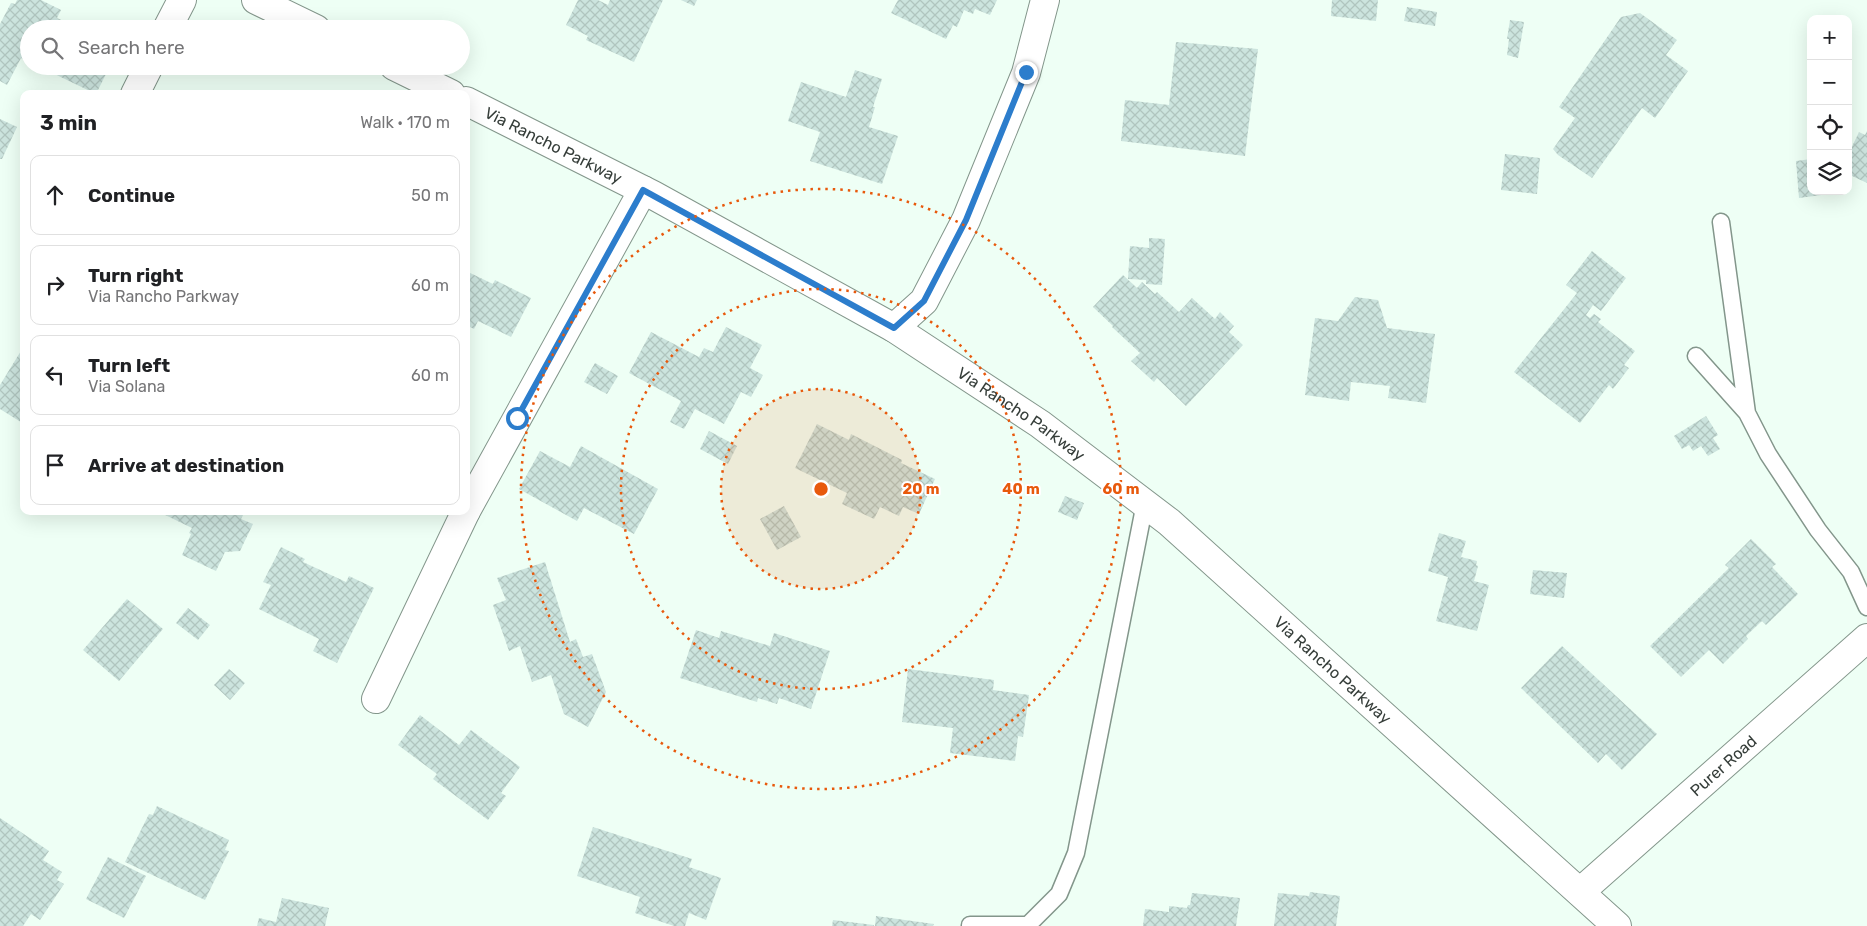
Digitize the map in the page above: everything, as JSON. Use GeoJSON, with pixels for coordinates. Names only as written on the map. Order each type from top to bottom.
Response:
{"type":"FeatureCollection","features":[{"type":"Feature","properties":{"kind":"main road"},"geometry":{"type":"LineString","coordinates":[[172,20],[182,0]]}},
{"type":"Feature","properties":{"kind":"main road"},"geometry":{"type":"LineString","coordinates":[[256,0],[297,20]]}},
{"type":"Feature","properties":{"kind":"main road"},"geometry":{"type":"LineString","coordinates":[[894,328],[924,301],[966,220],[1026,72],[1045,0]]}},
{"type":"Feature","properties":{"kind":"main road"},"geometry":{"type":"LineString","coordinates":[[137,90],[144,75]]}},
{"type":"Feature","properties":{"kind":"main road"},"geometry":{"type":"LineString","coordinates":[[412,75],[443,90]]}},
{"type":"Feature","properties":{"kind":"main road","name":"Via Rancho Parkway"},"geometry":{"type":"LineString","coordinates":[[470,103],[643,190],[894,328],[1040,424],[1169,522],[1617,926]]}},
{"type":"Feature","properties":{"kind":"main road"},"geometry":{"type":"LineString","coordinates":[[470,504],[643,190]]}},
{"type":"Feature","properties":{"kind":"main road"},"geometry":{"type":"LineString","coordinates":[[376,700],[464,515]]}},
{"type":"Feature","properties":{"kind":"main road","name":"Purer Road"},"geometry":{"type":"LineString","coordinates":[[1580,892],[1867,638]]}},
{"type":"Feature","properties":{"kind":"lane"},"geometry":{"type":"LineString","coordinates":[[1721,222],[1746,413]]}},
{"type":"Feature","properties":{"kind":"lane"},"geometry":{"type":"LineString","coordinates":[[1696,356],[1746,413],[1782,477],[1818,530],[1851,572],[1867,606]]}},
{"type":"Feature","properties":{"kind":"lane"},"geometry":{"type":"LineString","coordinates":[[970,926],[1028,925],[1059,894],[1076,853],[1145,503]]}},
{"type":"Feature","properties":{"kind":"building"},"geometry":{"type":"Polygon","coordinates":[[[17,0],[41,0],[61,10],[57,18],[61,20],[20,20],[20,60],[7,85],[0,81],[0,24],[11,3],[15,4],[17,0]]]}},
{"type":"Feature","properties":{"kind":"building"},"geometry":{"type":"Polygon","coordinates":[[[578,0],[598,0],[608,5],[610,0],[663,0],[634,62],[586,40],[588,36],[566,25],[578,0]]]}},
{"type":"Feature","properties":{"kind":"building"},"geometry":{"type":"Polygon","coordinates":[[[681,0],[697,0],[694,6],[681,0]]]}},
{"type":"Feature","properties":{"kind":"building"},"geometry":{"type":"Polygon","coordinates":[[[898,0],[997,0],[990,15],[975,9],[973,14],[964,10],[957,27],[953,25],[946,39],[891,13],[898,0]]]}},
{"type":"Feature","properties":{"kind":"building"},"geometry":{"type":"Polygon","coordinates":[[[1332,0],[1378,0],[1376,21],[1331,16],[1332,0]]]}},
{"type":"Feature","properties":{"kind":"building"},"geometry":{"type":"Polygon","coordinates":[[[1407,7],[1437,12],[1435,26],[1404,21],[1407,7]]]}},
{"type":"Feature","properties":{"kind":"building"},"geometry":{"type":"Polygon","coordinates":[[[1640,13],[1677,40],[1666,55],[1688,71],[1655,118],[1642,108],[1592,178],[1558,155],[1553,149],[1575,118],[1559,107],[1621,17],[1640,13]]]}},
{"type":"Feature","properties":{"kind":"building"},"geometry":{"type":"Polygon","coordinates":[[[1510,20],[1524,22],[1518,58],[1507,55],[1510,20]]]}},
{"type":"Feature","properties":{"kind":"building"},"geometry":{"type":"Polygon","coordinates":[[[1176,42],[1258,49],[1245,156],[1121,141],[1125,100],[1169,105],[1176,42]]]}},
{"type":"Feature","properties":{"kind":"building"},"geometry":{"type":"Polygon","coordinates":[[[855,70],[882,79],[869,127],[898,136],[882,184],[810,161],[820,132],[788,121],[801,82],[846,97],[855,70]]]}},
{"type":"Feature","properties":{"kind":"building"},"geometry":{"type":"Polygon","coordinates":[[[57,75],[106,75],[98,90],[88,90],[57,75]]]}},
{"type":"Feature","properties":{"kind":"building"},"geometry":{"type":"Polygon","coordinates":[[[0,119],[17,127],[2,159],[0,159],[0,119]]]}},
{"type":"Feature","properties":{"kind":"building"},"geometry":{"type":"Polygon","coordinates":[[[1867,131],[1867,183],[1852,176],[1852,147],[1859,132],[1865,135],[1867,131]]]}},
{"type":"Feature","properties":{"kind":"building"},"geometry":{"type":"Polygon","coordinates":[[[1505,154],[1540,158],[1537,194],[1501,190],[1505,154]]]}},
{"type":"Feature","properties":{"kind":"building"},"geometry":{"type":"Polygon","coordinates":[[[1807,160],[1807,195],[1821,195],[1799,198],[1796,161],[1807,160]]]}},
{"type":"Feature","properties":{"kind":"building"},"geometry":{"type":"Polygon","coordinates":[[[1149,238],[1165,239],[1162,285],[1146,284],[1146,280],[1128,279],[1130,246],[1149,248],[1149,238]]]}},
{"type":"Feature","properties":{"kind":"building"},"geometry":{"type":"Polygon","coordinates":[[[1592,251],[1626,278],[1601,311],[1593,305],[1586,315],[1590,318],[1594,314],[1601,319],[1598,322],[1635,351],[1624,365],[1629,368],[1613,389],[1609,385],[1580,423],[1514,372],[1577,293],[1566,285],[1592,251]]]}},
{"type":"Feature","properties":{"kind":"building"},"geometry":{"type":"Polygon","coordinates":[[[470,273],[493,284],[495,280],[531,298],[511,337],[478,321],[474,329],[470,327],[470,273]]]}},
{"type":"Feature","properties":{"kind":"building"},"geometry":{"type":"Polygon","coordinates":[[[1123,275],[1137,288],[1142,282],[1155,294],[1157,292],[1179,312],[1192,298],[1215,319],[1220,312],[1234,326],[1229,332],[1243,345],[1186,406],[1157,378],[1154,382],[1131,361],[1140,353],[1093,307],[1123,275]]]}},
{"type":"Feature","properties":{"kind":"building"},"geometry":{"type":"Polygon","coordinates":[[[1355,297],[1378,300],[1387,328],[1435,334],[1426,403],[1388,398],[1390,386],[1351,382],[1349,401],[1305,395],[1315,318],[1338,321],[1355,297]]]}},
{"type":"Feature","properties":{"kind":"building"},"geometry":{"type":"Polygon","coordinates":[[[726,327],[762,345],[750,368],[763,375],[751,397],[741,392],[724,424],[695,409],[684,429],[670,422],[681,401],[629,373],[651,332],[699,357],[704,348],[713,352],[726,327]]]}},
{"type":"Feature","properties":{"kind":"building"},"geometry":{"type":"Polygon","coordinates":[[[20,352],[20,422],[0,409],[0,385],[20,352]]]}},
{"type":"Feature","properties":{"kind":"building"},"geometry":{"type":"Polygon","coordinates":[[[595,363],[618,376],[607,394],[584,382],[595,363]]]}},
{"type":"Feature","properties":{"kind":"building"},"geometry":{"type":"Polygon","coordinates":[[[1706,416],[1718,435],[1713,438],[1720,449],[1708,456],[1701,446],[1693,451],[1689,445],[1682,449],[1674,436],[1706,416]]]}},
{"type":"Feature","properties":{"kind":"building"},"geometry":{"type":"Polygon","coordinates":[[[817,424],[849,440],[851,434],[902,460],[901,463],[935,479],[919,514],[903,507],[899,516],[880,507],[874,519],[842,504],[847,493],[795,468],[817,424]]]}},
{"type":"Feature","properties":{"kind":"building"},"geometry":{"type":"Polygon","coordinates":[[[709,431],[737,446],[728,464],[700,449],[709,431]]]}},
{"type":"Feature","properties":{"kind":"building"},"geometry":{"type":"Polygon","coordinates":[[[581,446],[658,489],[634,534],[584,508],[577,521],[519,489],[540,451],[570,467],[581,446]]]}},
{"type":"Feature","properties":{"kind":"building"},"geometry":{"type":"Polygon","coordinates":[[[1065,496],[1084,503],[1077,520],[1058,512],[1065,496]]]}},
{"type":"Feature","properties":{"kind":"building"},"geometry":{"type":"Polygon","coordinates":[[[784,506],[801,537],[777,550],[760,519],[784,506]]]}},
{"type":"Feature","properties":{"kind":"building"},"geometry":{"type":"Polygon","coordinates":[[[165,515],[243,515],[241,519],[253,524],[240,551],[225,552],[216,571],[182,555],[192,528],[165,515]]]}},
{"type":"Feature","properties":{"kind":"building"},"geometry":{"type":"Polygon","coordinates":[[[1439,533],[1466,541],[1461,557],[1477,561],[1476,565],[1478,566],[1474,581],[1489,585],[1477,631],[1436,621],[1448,577],[1428,571],[1439,533]]]}},
{"type":"Feature","properties":{"kind":"building"},"geometry":{"type":"Polygon","coordinates":[[[1751,539],[1776,564],[1772,567],[1798,594],[1766,625],[1762,621],[1746,636],[1748,639],[1723,664],[1709,650],[1681,677],[1650,646],[1729,568],[1725,565],[1751,539]]]}},
{"type":"Feature","properties":{"kind":"building"},"geometry":{"type":"Polygon","coordinates":[[[281,547],[305,559],[303,562],[346,582],[349,576],[374,588],[337,663],[313,651],[319,639],[259,609],[271,585],[263,582],[281,547]]]}},
{"type":"Feature","properties":{"kind":"building"},"geometry":{"type":"Polygon","coordinates":[[[545,562],[570,642],[576,639],[583,657],[592,654],[606,692],[588,727],[564,714],[551,675],[532,682],[520,646],[509,651],[493,605],[506,600],[497,578],[545,562]]]}},
{"type":"Feature","properties":{"kind":"building"},"geometry":{"type":"Polygon","coordinates":[[[1533,570],[1567,573],[1564,598],[1530,594],[1533,570]]]}},
{"type":"Feature","properties":{"kind":"building"},"geometry":{"type":"Polygon","coordinates":[[[127,599],[163,629],[119,681],[83,650],[127,599]]]}},
{"type":"Feature","properties":{"kind":"building"},"geometry":{"type":"Polygon","coordinates":[[[188,608],[210,625],[198,640],[176,623],[188,608]]]}},
{"type":"Feature","properties":{"kind":"building"},"geometry":{"type":"Polygon","coordinates":[[[696,630],[719,638],[721,631],[770,646],[774,633],[830,651],[811,709],[779,698],[777,704],[758,698],[757,702],[680,678],[696,630]]]}},
{"type":"Feature","properties":{"kind":"building"},"geometry":{"type":"Polygon","coordinates":[[[1562,646],[1657,734],[1622,770],[1606,754],[1598,763],[1521,688],[1562,646]]]}},
{"type":"Feature","properties":{"kind":"building"},"geometry":{"type":"Polygon","coordinates":[[[229,669],[245,683],[230,700],[214,685],[229,669]]]}},
{"type":"Feature","properties":{"kind":"building"},"geometry":{"type":"Polygon","coordinates":[[[908,669],[994,680],[993,690],[1029,695],[1023,737],[1018,736],[1015,761],[950,753],[953,728],[902,722],[908,669]]]}},
{"type":"Feature","properties":{"kind":"building"},"geometry":{"type":"Polygon","coordinates":[[[420,715],[459,745],[471,730],[520,767],[501,793],[506,796],[488,820],[433,779],[437,774],[398,745],[420,715]]]}},
{"type":"Feature","properties":{"kind":"building"},"geometry":{"type":"Polygon","coordinates":[[[157,806],[229,840],[225,850],[229,851],[205,900],[125,862],[149,814],[153,815],[157,806]]]}},
{"type":"Feature","properties":{"kind":"building"},"geometry":{"type":"Polygon","coordinates":[[[0,818],[49,851],[43,860],[62,872],[57,880],[64,884],[40,920],[31,914],[23,926],[0,926],[0,818]]]}},
{"type":"Feature","properties":{"kind":"building"},"geometry":{"type":"Polygon","coordinates":[[[593,827],[692,859],[689,867],[721,878],[706,920],[689,913],[685,926],[674,926],[635,913],[640,897],[577,876],[593,827]]]}},
{"type":"Feature","properties":{"kind":"building"},"geometry":{"type":"Polygon","coordinates":[[[108,857],[146,876],[124,918],[86,899],[108,857]]]}},
{"type":"Feature","properties":{"kind":"building"},"geometry":{"type":"Polygon","coordinates":[[[1310,892],[1340,896],[1336,926],[1274,926],[1278,893],[1309,896],[1310,892]]]}},
{"type":"Feature","properties":{"kind":"building"},"geometry":{"type":"Polygon","coordinates":[[[1192,893],[1240,898],[1236,926],[1143,926],[1145,909],[1169,912],[1169,906],[1187,908],[1190,905],[1192,893]]]}},
{"type":"Feature","properties":{"kind":"building"},"geometry":{"type":"Polygon","coordinates":[[[282,898],[329,908],[325,926],[257,926],[259,918],[276,922],[282,898]]]}},
{"type":"Feature","properties":{"kind":"building"},"geometry":{"type":"Polygon","coordinates":[[[876,916],[934,924],[933,926],[875,926],[876,916]]]}},
{"type":"Feature","properties":{"kind":"building"},"geometry":{"type":"Polygon","coordinates":[[[833,920],[874,925],[874,926],[832,926],[833,920]]]}},
{"type":"Feature","properties":{"kind":"route"},"geometry":{"type":"LineString","coordinates":[[517,418],[643,190],[894,328],[924,301],[966,220],[1026,72]]}}]}
